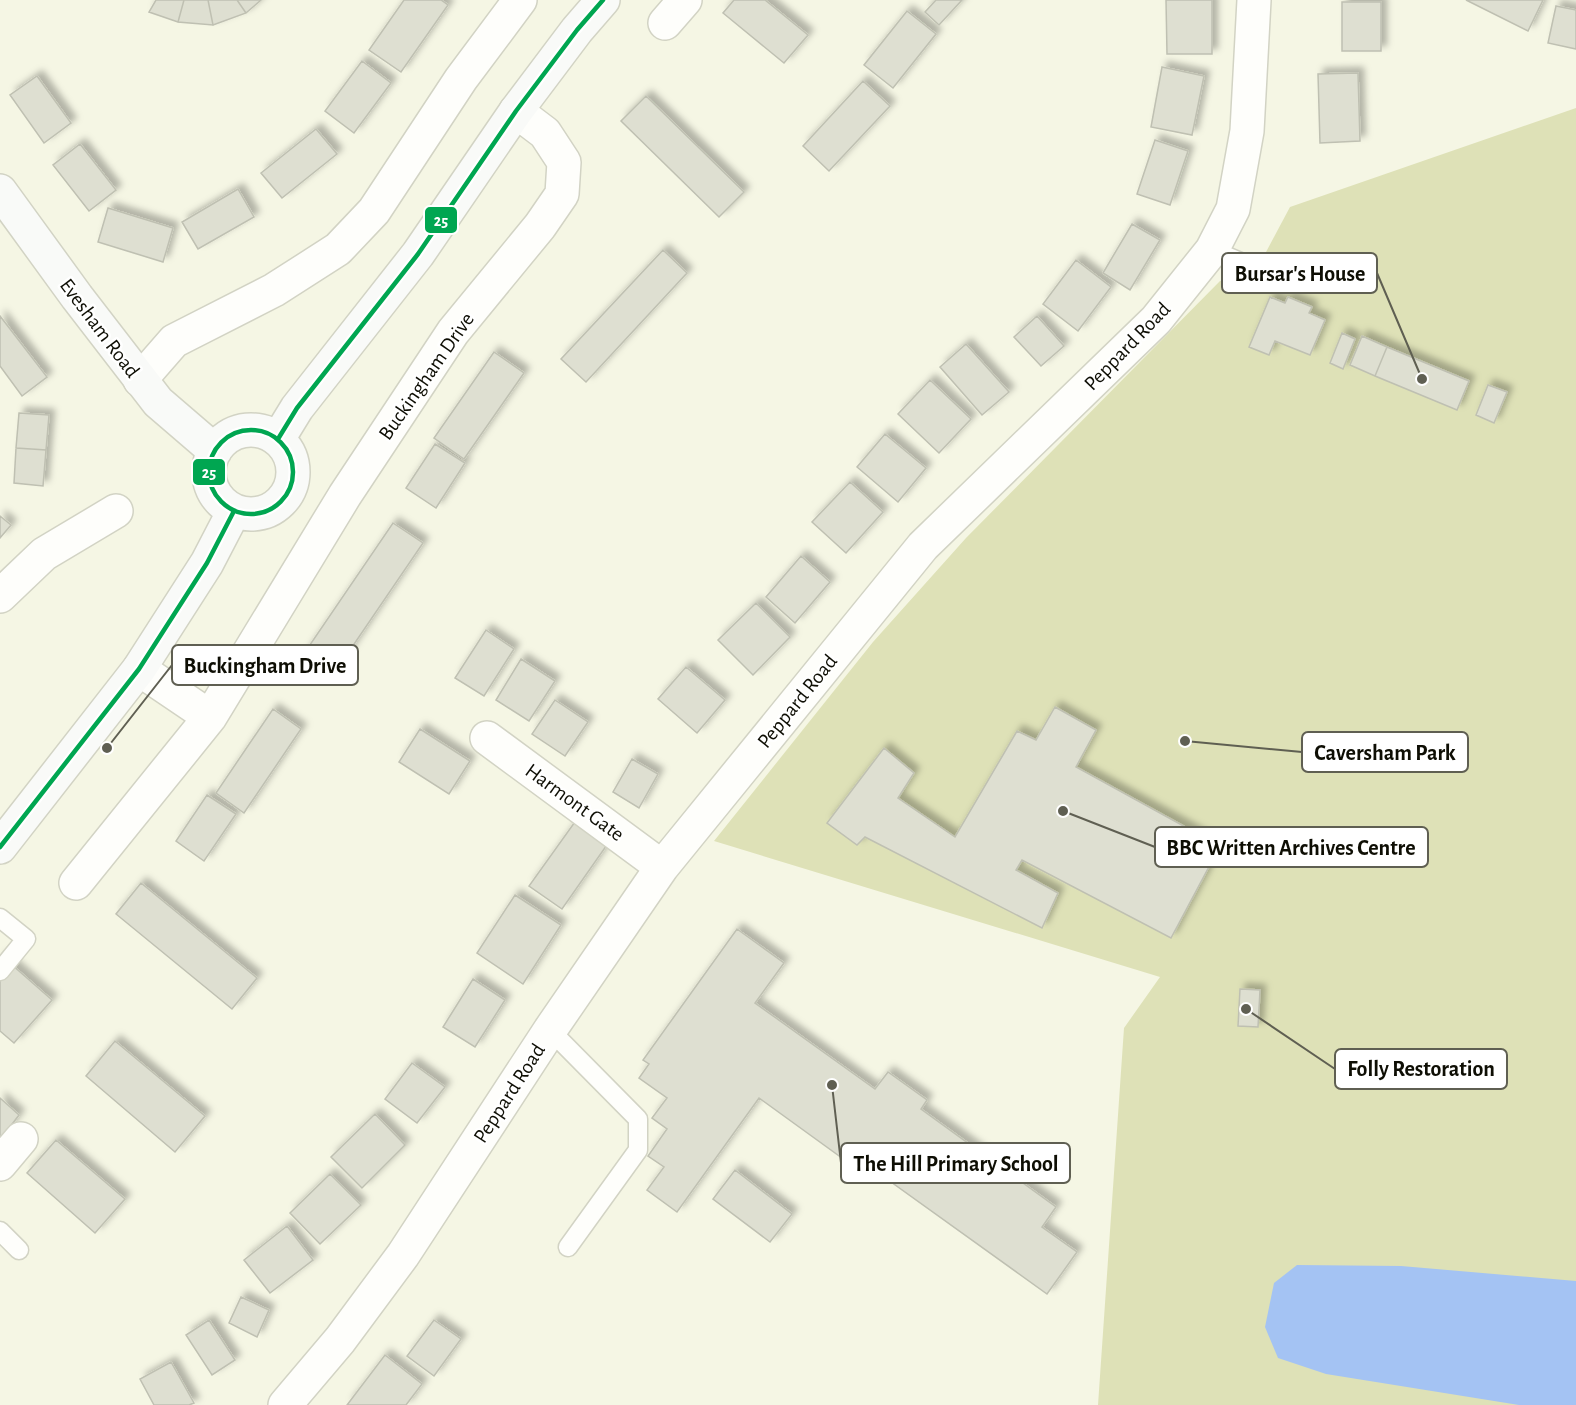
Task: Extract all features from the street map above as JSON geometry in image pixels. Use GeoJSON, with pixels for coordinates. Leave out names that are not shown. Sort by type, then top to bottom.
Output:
{"type":"FeatureCollection","features":[{"type":"Feature","properties":{"kind":"main road"},"geometry":{"type":"LineString","coordinates":[[278,440],[297,408],[418,254],[516,111],[577,30],[603,0]]}},
{"type":"Feature","properties":{"kind":"main road","name":"Evesham Road"},"geometry":{"type":"LineString","coordinates":[[0,191],[77,297],[158,402],[215,451]]}},
{"type":"Feature","properties":{"kind":"main road"},"geometry":{"type":"LineString","coordinates":[[251,430],[265,433],[278,440],[288,450],[292,464],[293,478],[289,492],[280,503],[268,511],[254,515],[234,511],[218,498],[212,488],[209,476],[210,463],[215,451],[224,440],[236,433],[251,430]]}},
{"type":"Feature","properties":{"kind":"main road"},"geometry":{"type":"LineString","coordinates":[[0,847],[139,669],[207,563],[234,511]]}},
{"type":"Feature","properties":{"kind":"street"},"geometry":{"type":"LineString","coordinates":[[140,380],[174,341],[274,290],[338,249],[374,211],[461,79],[520,0]]}},
{"type":"Feature","properties":{"kind":"street","name":"Peppard Road"},"geometry":{"type":"LineString","coordinates":[[285,1405],[340,1340],[403,1255],[550,1030],[662,867],[923,546],[1155,320],[1212,250],[1233,209],[1247,131],[1254,0]]}},
{"type":"Feature","properties":{"kind":"street","name":"Buckingham Drive"},"geometry":{"type":"LineString","coordinates":[[76,883],[210,717],[345,495],[453,332],[540,226],[562,194],[564,162],[545,133],[516,111]]}},
{"type":"Feature","properties":{"kind":"street"},"geometry":{"type":"LineString","coordinates":[[0,596],[45,554],[116,511]]}},
{"type":"Feature","properties":{"kind":"street"},"geometry":{"type":"LineString","coordinates":[[139,669],[210,717]]}},
{"type":"Feature","properties":{"kind":"street","name":"Harmont Gate"},"geometry":{"type":"LineString","coordinates":[[487,738],[662,867]]}},
{"type":"Feature","properties":{"kind":"street"},"geometry":{"type":"LineString","coordinates":[[0,1164],[21,1138]]}},
{"type":"Feature","properties":{"kind":"lane"},"geometry":{"type":"LineString","coordinates":[[1212,250],[1257,269]]}},
{"type":"Feature","properties":{"kind":"lane"},"geometry":{"type":"LineString","coordinates":[[0,918],[26,939],[0,971]]}},
{"type":"Feature","properties":{"kind":"lane"},"geometry":{"type":"LineString","coordinates":[[550,1030],[638,1119],[638,1150],[568,1247]]}},
{"type":"Feature","properties":{"kind":"lane"},"geometry":{"type":"LineString","coordinates":[[0,1231],[19,1250]]}},
{"type":"Feature","properties":{"kind":"green space"},"geometry":{"type":"Polygon","coordinates":[[[1576,108],[1576,1405],[1098,1405],[1124,1028],[1160,977],[714,841],[873,642],[966,538],[1220,281],[1257,269],[1290,207],[1576,108]]]}},
{"type":"Feature","properties":{"kind":"water"},"geometry":{"type":"Polygon","coordinates":[[[1297,1265],[1401,1266],[1576,1281],[1576,1405],[1519,1405],[1326,1374],[1278,1358],[1265,1327],[1274,1283],[1297,1265]]]}},
{"type":"Feature","properties":{"kind":"building"},"geometry":{"type":"Polygon","coordinates":[[[156,0],[184,0],[178,22],[149,12],[156,0]]]}},
{"type":"Feature","properties":{"kind":"building"},"geometry":{"type":"Polygon","coordinates":[[[184,0],[208,0],[213,25],[178,22],[184,0]]]}},
{"type":"Feature","properties":{"kind":"building"},"geometry":{"type":"Polygon","coordinates":[[[208,0],[237,0],[246,13],[213,25],[208,0]]]}},
{"type":"Feature","properties":{"kind":"building"},"geometry":{"type":"Polygon","coordinates":[[[237,0],[261,0],[246,13],[237,0]]]}},
{"type":"Feature","properties":{"kind":"building"},"geometry":{"type":"Polygon","coordinates":[[[404,0],[441,0],[448,5],[401,72],[369,50],[404,0]]]}},
{"type":"Feature","properties":{"kind":"building"},"geometry":{"type":"Polygon","coordinates":[[[734,0],[765,0],[808,35],[784,63],[723,13],[734,0]]]}},
{"type":"Feature","properties":{"kind":"building"},"geometry":{"type":"Polygon","coordinates":[[[936,0],[962,0],[939,25],[925,12],[936,0]]]}},
{"type":"Feature","properties":{"kind":"building"},"geometry":{"type":"Polygon","coordinates":[[[1166,0],[1212,0],[1212,54],[1167,54],[1166,0]]]}},
{"type":"Feature","properties":{"kind":"building"},"geometry":{"type":"Polygon","coordinates":[[[1466,0],[1543,0],[1528,31],[1466,0]]]}},
{"type":"Feature","properties":{"kind":"building"},"geometry":{"type":"Polygon","coordinates":[[[1342,2],[1381,2],[1381,51],[1342,51],[1342,2]]]}},
{"type":"Feature","properties":{"kind":"building"},"geometry":{"type":"Polygon","coordinates":[[[1556,6],[1576,10],[1576,49],[1548,43],[1556,6]]]}},
{"type":"Feature","properties":{"kind":"building"},"geometry":{"type":"Polygon","coordinates":[[[907,11],[936,34],[893,88],[864,65],[907,11]]]}},
{"type":"Feature","properties":{"kind":"building"},"geometry":{"type":"Polygon","coordinates":[[[362,61],[391,83],[354,133],[325,111],[362,61]]]}},
{"type":"Feature","properties":{"kind":"building"},"geometry":{"type":"Polygon","coordinates":[[[1162,67],[1204,76],[1192,135],[1151,127],[1162,67]]]}},
{"type":"Feature","properties":{"kind":"building"},"geometry":{"type":"Polygon","coordinates":[[[1358,73],[1360,141],[1320,143],[1318,74],[1358,73]]]}},
{"type":"Feature","properties":{"kind":"building"},"geometry":{"type":"Polygon","coordinates":[[[37,76],[71,123],[44,143],[10,95],[37,76]]]}},
{"type":"Feature","properties":{"kind":"building"},"geometry":{"type":"Polygon","coordinates":[[[863,81],[890,106],[829,171],[803,146],[863,81]]]}},
{"type":"Feature","properties":{"kind":"building"},"geometry":{"type":"Polygon","coordinates":[[[646,96],[744,192],[719,217],[621,121],[646,96]]]}},
{"type":"Feature","properties":{"kind":"building"},"geometry":{"type":"Polygon","coordinates":[[[316,129],[337,154],[282,198],[261,173],[316,129]]]}},
{"type":"Feature","properties":{"kind":"building"},"geometry":{"type":"Polygon","coordinates":[[[1155,140],[1188,151],[1170,205],[1137,194],[1155,140]]]}},
{"type":"Feature","properties":{"kind":"building"},"geometry":{"type":"Polygon","coordinates":[[[80,144],[116,190],[89,211],[53,165],[80,144]]]}},
{"type":"Feature","properties":{"kind":"building"},"geometry":{"type":"Polygon","coordinates":[[[238,189],[254,217],[198,249],[182,222],[238,189]]]}},
{"type":"Feature","properties":{"kind":"building"},"geometry":{"type":"Polygon","coordinates":[[[108,208],[173,228],[163,262],[98,242],[108,208]]]}},
{"type":"Feature","properties":{"kind":"building"},"geometry":{"type":"Polygon","coordinates":[[[1132,224],[1160,240],[1130,290],[1103,273],[1132,224]]]}},
{"type":"Feature","properties":{"kind":"building"},"geometry":{"type":"Polygon","coordinates":[[[663,250],[687,273],[586,382],[561,359],[663,250]]]}},
{"type":"Feature","properties":{"kind":"building"},"geometry":{"type":"Polygon","coordinates":[[[1076,260],[1111,287],[1078,331],[1043,304],[1076,260]]]}},
{"type":"Feature","properties":{"kind":"building"},"geometry":{"type":"Polygon","coordinates":[[[1270,297],[1285,303],[1288,297],[1312,307],[1309,313],[1325,320],[1310,355],[1275,341],[1269,355],[1249,347],[1270,297]]]}},
{"type":"Feature","properties":{"kind":"building"},"geometry":{"type":"Polygon","coordinates":[[[0,316],[47,377],[22,396],[0,366],[0,316]]]}},
{"type":"Feature","properties":{"kind":"building"},"geometry":{"type":"Polygon","coordinates":[[[1037,316],[1064,346],[1041,366],[1014,337],[1037,316]]]}},
{"type":"Feature","properties":{"kind":"building"},"geometry":{"type":"Polygon","coordinates":[[[1342,333],[1355,339],[1343,369],[1330,363],[1342,333]]]}},
{"type":"Feature","properties":{"kind":"building"},"geometry":{"type":"Polygon","coordinates":[[[1362,336],[1387,347],[1375,376],[1350,365],[1362,336]]]}},
{"type":"Feature","properties":{"kind":"building"},"geometry":{"type":"Polygon","coordinates":[[[966,344],[1009,392],[982,415],[940,367],[966,344]]]}},
{"type":"Feature","properties":{"kind":"building"},"geometry":{"type":"Polygon","coordinates":[[[1387,347],[1469,381],[1457,410],[1375,376],[1387,347]]]}},
{"type":"Feature","properties":{"kind":"building"},"geometry":{"type":"Polygon","coordinates":[[[494,352],[524,373],[464,459],[434,438],[494,352]]]}},
{"type":"Feature","properties":{"kind":"building"},"geometry":{"type":"Polygon","coordinates":[[[930,380],[971,419],[939,453],[898,414],[930,380]]]}},
{"type":"Feature","properties":{"kind":"building"},"geometry":{"type":"Polygon","coordinates":[[[1488,385],[1507,392],[1494,423],[1476,415],[1488,385]]]}},
{"type":"Feature","properties":{"kind":"building"},"geometry":{"type":"Polygon","coordinates":[[[19,413],[49,415],[46,450],[16,448],[19,413]]]}},
{"type":"Feature","properties":{"kind":"building"},"geometry":{"type":"Polygon","coordinates":[[[885,434],[926,468],[898,502],[857,467],[885,434]]]}},
{"type":"Feature","properties":{"kind":"building"},"geometry":{"type":"Polygon","coordinates":[[[435,444],[465,463],[436,508],[406,488],[435,444]]]}},
{"type":"Feature","properties":{"kind":"building"},"geometry":{"type":"Polygon","coordinates":[[[16,448],[46,450],[43,486],[14,483],[16,448]]]}},
{"type":"Feature","properties":{"kind":"building"},"geometry":{"type":"Polygon","coordinates":[[[850,482],[883,512],[846,553],[812,522],[850,482]]]}},
{"type":"Feature","properties":{"kind":"building"},"geometry":{"type":"Polygon","coordinates":[[[0,516],[11,525],[0,538],[0,516]]]}},
{"type":"Feature","properties":{"kind":"building"},"geometry":{"type":"Polygon","coordinates":[[[393,523],[423,543],[333,675],[303,655],[393,523]]]}},
{"type":"Feature","properties":{"kind":"building"},"geometry":{"type":"Polygon","coordinates":[[[801,556],[830,582],[795,623],[766,597],[801,556]]]}},
{"type":"Feature","properties":{"kind":"building"},"geometry":{"type":"Polygon","coordinates":[[[756,603],[790,637],[753,675],[718,640],[756,603]]]}},
{"type":"Feature","properties":{"kind":"building"},"geometry":{"type":"Polygon","coordinates":[[[486,630],[514,649],[484,696],[455,678],[486,630]]]}},
{"type":"Feature","properties":{"kind":"building"},"geometry":{"type":"Polygon","coordinates":[[[521,659],[555,681],[529,721],[496,700],[521,659]]]}},
{"type":"Feature","properties":{"kind":"building"},"geometry":{"type":"Polygon","coordinates":[[[686,667],[725,700],[697,733],[658,699],[686,667]]]}},
{"type":"Feature","properties":{"kind":"building"},"geometry":{"type":"Polygon","coordinates":[[[555,700],[588,722],[565,756],[532,734],[555,700]]]}},
{"type":"Feature","properties":{"kind":"building"},"geometry":{"type":"Polygon","coordinates":[[[1055,707],[1096,730],[1076,767],[1220,846],[1171,938],[1022,860],[1016,870],[1058,893],[1042,928],[865,837],[857,845],[827,823],[884,748],[914,773],[898,798],[955,837],[1017,731],[1036,740],[1055,707]]]}},
{"type":"Feature","properties":{"kind":"building"},"geometry":{"type":"Polygon","coordinates":[[[273,709],[301,729],[244,813],[216,793],[273,709]]]}},
{"type":"Feature","properties":{"kind":"building"},"geometry":{"type":"Polygon","coordinates":[[[420,729],[470,761],[449,794],[399,762],[420,729]]]}},
{"type":"Feature","properties":{"kind":"building"},"geometry":{"type":"Polygon","coordinates":[[[632,759],[658,774],[639,808],[613,792],[632,759]]]}},
{"type":"Feature","properties":{"kind":"building"},"geometry":{"type":"Polygon","coordinates":[[[207,795],[236,814],[204,861],[176,841],[207,795]]]}},
{"type":"Feature","properties":{"kind":"building"},"geometry":{"type":"Polygon","coordinates":[[[577,819],[609,842],[562,909],[529,886],[577,819]]]}},
{"type":"Feature","properties":{"kind":"building"},"geometry":{"type":"Polygon","coordinates":[[[141,883],[257,978],[232,1009],[116,914],[141,883]]]}},
{"type":"Feature","properties":{"kind":"building"},"geometry":{"type":"Polygon","coordinates":[[[515,895],[561,925],[523,984],[477,953],[515,895]]]}},
{"type":"Feature","properties":{"kind":"building"},"geometry":{"type":"Polygon","coordinates":[[[737,929],[784,963],[755,1003],[875,1089],[888,1072],[927,1100],[921,1109],[1056,1207],[1042,1227],[1077,1252],[1047,1294],[877,1172],[871,1179],[759,1098],[677,1212],[647,1190],[664,1167],[648,1156],[667,1129],[652,1118],[667,1098],[639,1078],[649,1064],[643,1060],[737,929]]]}},
{"type":"Feature","properties":{"kind":"building"},"geometry":{"type":"Polygon","coordinates":[[[3,957],[52,1000],[14,1043],[0,1031],[0,961],[3,957]]]}},
{"type":"Feature","properties":{"kind":"building"},"geometry":{"type":"Polygon","coordinates":[[[473,979],[505,1000],[475,1047],[443,1027],[473,979]]]}},
{"type":"Feature","properties":{"kind":"building"},"geometry":{"type":"Polygon","coordinates":[[[1240,989],[1260,990],[1258,1027],[1238,1026],[1240,989]]]}},
{"type":"Feature","properties":{"kind":"building"},"geometry":{"type":"Polygon","coordinates":[[[115,1041],[205,1116],[175,1152],[86,1076],[115,1041]]]}},
{"type":"Feature","properties":{"kind":"building"},"geometry":{"type":"Polygon","coordinates":[[[412,1063],[445,1087],[417,1123],[385,1099],[412,1063]]]}},
{"type":"Feature","properties":{"kind":"building"},"geometry":{"type":"Polygon","coordinates":[[[0,1098],[19,1115],[0,1140],[0,1098]]]}},
{"type":"Feature","properties":{"kind":"building"},"geometry":{"type":"Polygon","coordinates":[[[375,1114],[405,1145],[362,1188],[331,1157],[375,1114]]]}},
{"type":"Feature","properties":{"kind":"building"},"geometry":{"type":"Polygon","coordinates":[[[56,1140],[125,1199],[95,1233],[27,1173],[56,1140]]]}},
{"type":"Feature","properties":{"kind":"building"},"geometry":{"type":"Polygon","coordinates":[[[735,1170],[792,1214],[770,1242],[713,1199],[735,1170]]]}},
{"type":"Feature","properties":{"kind":"building"},"geometry":{"type":"Polygon","coordinates":[[[330,1174],[361,1205],[320,1244],[290,1213],[330,1174]]]}},
{"type":"Feature","properties":{"kind":"building"},"geometry":{"type":"Polygon","coordinates":[[[287,1226],[313,1260],[270,1293],[244,1260],[287,1226]]]}},
{"type":"Feature","properties":{"kind":"building"},"geometry":{"type":"Polygon","coordinates":[[[241,1297],[269,1310],[257,1337],[229,1323],[241,1297]]]}},
{"type":"Feature","properties":{"kind":"building"},"geometry":{"type":"Polygon","coordinates":[[[209,1320],[235,1360],[212,1375],[186,1335],[209,1320]]]}},
{"type":"Feature","properties":{"kind":"building"},"geometry":{"type":"Polygon","coordinates":[[[434,1320],[461,1339],[434,1376],[407,1356],[434,1320]]]}},
{"type":"Feature","properties":{"kind":"building"},"geometry":{"type":"Polygon","coordinates":[[[385,1355],[422,1384],[406,1405],[347,1405],[385,1355]]]}},
{"type":"Feature","properties":{"kind":"building"},"geometry":{"type":"Polygon","coordinates":[[[171,1362],[194,1403],[154,1405],[140,1379],[171,1362]]]}},
{"type":"Feature","properties":{"kind":"transit line","name":"25"},"geometry":{"type":"LineString","coordinates":[[278,439],[297,408],[418,254],[516,111],[577,30],[603,0]]}},
{"type":"Feature","properties":{"kind":"transit line","name":"25"},"geometry":{"type":"LineString","coordinates":[[251,430],[267,433],[281,442],[290,456],[293,472],[290,488],[281,502],[267,511],[251,514],[235,511],[221,502],[212,488],[209,472],[212,456],[221,442],[235,433],[251,430]]}},
{"type":"Feature","properties":{"kind":"transit line","name":"25"},"geometry":{"type":"LineString","coordinates":[[0,847],[139,669],[207,563],[234,511]]}},
{"type":"Feature","properties":{"kind":"place","name":"Bursar's House"},"geometry":{"type":"Point","coordinates":[1422,379]}},
{"type":"Feature","properties":{"kind":"place","name":"Caversham Park"},"geometry":{"type":"Point","coordinates":[1185,741]}},
{"type":"Feature","properties":{"kind":"place","name":"Buckingham Drive"},"geometry":{"type":"Point","coordinates":[107,748]}},
{"type":"Feature","properties":{"kind":"place","name":"BBC Written Archives Centre"},"geometry":{"type":"Point","coordinates":[1063,811]}},
{"type":"Feature","properties":{"kind":"place","name":"Folly Restoration"},"geometry":{"type":"Point","coordinates":[1246,1009]}},
{"type":"Feature","properties":{"kind":"place","name":"The Hill Primary School"},"geometry":{"type":"Point","coordinates":[832,1085]}}]}
